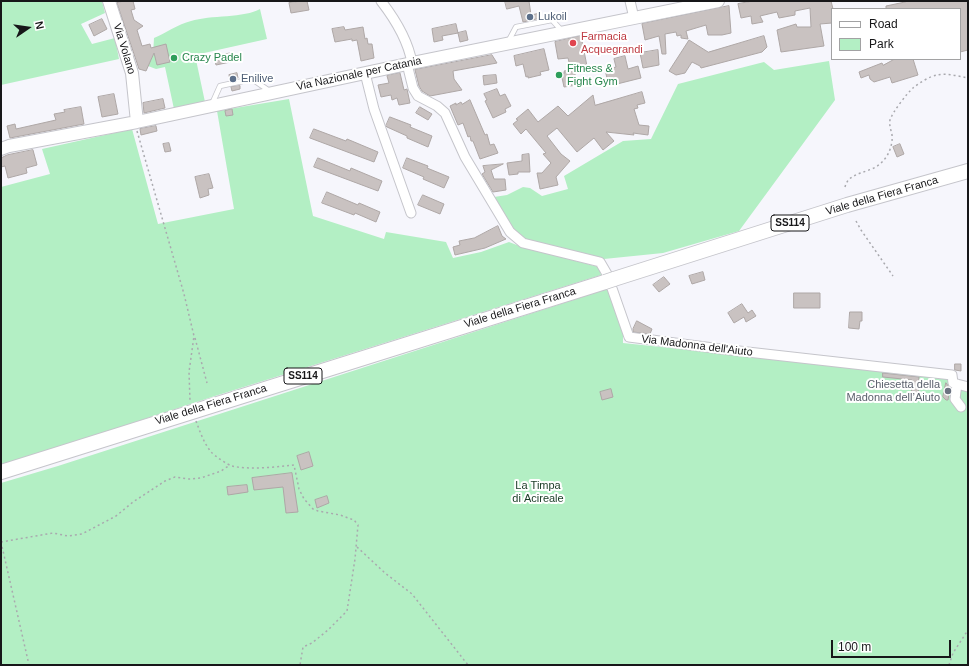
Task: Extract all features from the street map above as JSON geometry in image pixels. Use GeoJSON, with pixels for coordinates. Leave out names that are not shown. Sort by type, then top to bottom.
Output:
{"type":"FeatureCollection","features":[{"type":"Feature","properties":{"kind":"main road","name":"Via Volano"},"geometry":{"type":"LineString","coordinates":[[109,1],[132,73],[136,122]]}},
{"type":"Feature","properties":{"kind":"main road","name":"Via Nazionale per Catania"},"geometry":{"type":"LineString","coordinates":[[1,149],[8,146],[136,122],[409,63],[718,1]]}},
{"type":"Feature","properties":{"kind":"main road","name":"Viale della Fiera Franca"},"geometry":{"type":"LineString","coordinates":[[1,472],[847,205],[968,171]]}},
{"type":"Feature","properties":{"kind":"street"},"geometry":{"type":"LineString","coordinates":[[381,1],[393,17],[404,38],[411,56],[409,63]]}},
{"type":"Feature","properties":{"kind":"street"},"geometry":{"type":"LineString","coordinates":[[630,1],[634,18]]}},
{"type":"Feature","properties":{"kind":"street","name":"Via Madonna dell'Aiuto"},"geometry":{"type":"LineString","coordinates":[[409,63],[413,88],[418,96],[437,106],[445,113],[465,157],[510,232],[523,243],[600,262],[607,274],[629,337],[952,376],[953,383],[968,386]]}},
{"type":"Feature","properties":{"kind":"street"},"geometry":{"type":"LineString","coordinates":[[366,73],[374,108],[411,213]]}},
{"type":"Feature","properties":{"kind":"street"},"geometry":{"type":"LineString","coordinates":[[957,384],[955,398],[961,407]]}},
{"type":"Feature","properties":{"kind":"lane"},"geometry":{"type":"LineString","coordinates":[[212,106],[220,86],[252,79],[272,93]]}},
{"type":"Feature","properties":{"kind":"path"},"geometry":{"type":"LineString","coordinates":[[845,187],[846,181],[850,178],[873,170],[884,161],[891,146],[892,137],[889,124],[892,115],[913,88],[936,75],[945,74],[968,78]]}},
{"type":"Feature","properties":{"kind":"path"},"geometry":{"type":"LineString","coordinates":[[136,122],[207,383]]}},
{"type":"Feature","properties":{"kind":"path"},"geometry":{"type":"LineString","coordinates":[[856,221],[893,276]]}},
{"type":"Feature","properties":{"kind":"path"},"geometry":{"type":"LineString","coordinates":[[190,403],[189,372],[194,336]]}},
{"type":"Feature","properties":{"kind":"path"},"geometry":{"type":"LineString","coordinates":[[195,418],[204,440],[212,452],[230,465],[255,467],[294,465],[299,489],[304,499],[313,509],[318,512],[340,515],[354,520],[358,525],[357,547],[347,611],[328,630],[312,643],[303,647],[300,665]]}},
{"type":"Feature","properties":{"kind":"path"},"geometry":{"type":"LineString","coordinates":[[30,665],[1,542],[53,533],[68,536],[82,534],[116,516],[133,502],[165,481],[175,477],[189,479],[201,478],[221,471],[230,465]]}},
{"type":"Feature","properties":{"kind":"path"},"geometry":{"type":"LineString","coordinates":[[357,547],[385,573],[412,594],[468,665]]}},
{"type":"Feature","properties":{"kind":"path"},"geometry":{"type":"LineString","coordinates":[[949,665],[953,652],[968,630]]}},
{"type":"Feature","properties":{"kind":"green space"},"geometry":{"type":"Polygon","coordinates":[[[1,1],[102,1],[105,13],[81,24],[92,44],[115,38],[119,59],[1,85],[1,1]]]}},
{"type":"Feature","properties":{"kind":"green space","name":"Crazy Padel"},"geometry":{"type":"Polygon","coordinates":[[[260,9],[267,39],[195,55],[205,102],[174,109],[165,67],[156,69],[148,66],[153,55],[154,38],[181,24],[191,21],[246,14],[260,9]]]}},
{"type":"Feature","properties":{"kind":"green space"},"geometry":{"type":"Polygon","coordinates":[[[829,61],[835,100],[739,231],[663,253],[604,259],[525,241],[513,230],[494,197],[507,195],[523,187],[530,188],[542,196],[568,189],[564,176],[623,141],[651,139],[678,84],[764,62],[774,70],[829,61]]]}},
{"type":"Feature","properties":{"kind":"green space"},"geometry":{"type":"Polygon","coordinates":[[[289,99],[313,216],[384,239],[386,232],[446,242],[453,258],[481,252],[509,242],[522,247],[599,267],[601,275],[215,396],[1,466],[1,187],[50,174],[42,149],[132,129],[158,224],[234,209],[217,111],[289,99]]]}},
{"type":"Feature","properties":{"kind":"green space","name":"La Timpa di Acireale"},"geometry":{"type":"Polygon","coordinates":[[[607,289],[623,332],[623,343],[919,374],[950,379],[968,389],[968,665],[1,665],[1,483],[607,289]]]}},
{"type":"Feature","properties":{"kind":"building"},"geometry":{"type":"Polygon","coordinates":[[[133,1],[135,9],[131,10],[134,20],[143,26],[137,30],[142,46],[150,44],[151,48],[166,44],[170,62],[157,65],[154,53],[146,71],[139,69],[117,3],[133,1]]]}},
{"type":"Feature","properties":{"kind":"building"},"geometry":{"type":"Polygon","coordinates":[[[307,1],[309,10],[291,13],[289,3],[307,1]]]}},
{"type":"Feature","properties":{"kind":"building"},"geometry":{"type":"Polygon","coordinates":[[[505,1],[529,1],[531,15],[540,13],[541,18],[523,22],[519,6],[507,9],[505,1]]]}},
{"type":"Feature","properties":{"kind":"building"},"geometry":{"type":"Polygon","coordinates":[[[753,1],[831,1],[833,8],[831,8],[831,23],[820,24],[824,46],[781,52],[777,30],[796,24],[797,27],[811,27],[810,8],[795,11],[795,15],[779,18],[777,12],[760,16],[763,22],[752,24],[751,16],[741,18],[738,4],[753,1]]]}},
{"type":"Feature","properties":{"kind":"building"},"geometry":{"type":"Polygon","coordinates":[[[904,1],[968,1],[968,50],[961,52],[961,8],[886,8],[886,6],[905,2],[904,1]]]}},
{"type":"Feature","properties":{"kind":"building"},"geometry":{"type":"Polygon","coordinates":[[[729,6],[731,33],[722,35],[708,35],[706,25],[686,31],[688,39],[681,38],[681,35],[677,36],[676,32],[665,34],[666,54],[662,54],[659,36],[645,40],[642,24],[729,6]]]}},
{"type":"Feature","properties":{"kind":"building"},"geometry":{"type":"Polygon","coordinates":[[[102,19],[107,29],[94,36],[89,25],[102,19]]]}},
{"type":"Feature","properties":{"kind":"building"},"geometry":{"type":"Polygon","coordinates":[[[456,24],[458,33],[442,36],[443,40],[434,42],[432,29],[456,24]]]}},
{"type":"Feature","properties":{"kind":"building"},"geometry":{"type":"Polygon","coordinates":[[[344,27],[345,30],[363,27],[365,39],[367,38],[368,44],[372,44],[374,58],[361,61],[357,40],[352,41],[352,39],[335,42],[332,29],[344,27]]]}},
{"type":"Feature","properties":{"kind":"building"},"geometry":{"type":"Polygon","coordinates":[[[466,31],[468,40],[460,42],[458,33],[466,31]]]}},
{"type":"Feature","properties":{"kind":"building"},"geometry":{"type":"Polygon","coordinates":[[[581,36],[587,66],[574,69],[577,85],[564,87],[561,73],[571,70],[568,58],[558,59],[555,42],[581,36]]]}},
{"type":"Feature","properties":{"kind":"building"},"geometry":{"type":"Polygon","coordinates":[[[764,36],[767,47],[762,52],[701,68],[692,62],[685,73],[676,75],[669,71],[689,40],[708,52],[764,36]]]}},
{"type":"Feature","properties":{"kind":"building"},"geometry":{"type":"Polygon","coordinates":[[[544,49],[549,70],[540,72],[541,75],[528,78],[528,76],[526,77],[523,64],[516,66],[514,56],[544,49]]]}},
{"type":"Feature","properties":{"kind":"building"},"geometry":{"type":"Polygon","coordinates":[[[658,50],[659,65],[643,68],[640,53],[658,50]]]}},
{"type":"Feature","properties":{"kind":"building"},"geometry":{"type":"Polygon","coordinates":[[[233,53],[235,61],[216,65],[214,56],[233,53]]]}},
{"type":"Feature","properties":{"kind":"building"},"geometry":{"type":"Polygon","coordinates":[[[492,55],[497,63],[453,71],[454,79],[462,90],[430,96],[422,91],[419,86],[415,70],[492,55]]]}},
{"type":"Feature","properties":{"kind":"building"},"geometry":{"type":"Polygon","coordinates":[[[625,56],[628,69],[638,66],[641,78],[609,86],[605,70],[616,67],[614,59],[625,56]]]}},
{"type":"Feature","properties":{"kind":"building"},"geometry":{"type":"Polygon","coordinates":[[[893,60],[913,60],[918,75],[892,83],[890,77],[874,82],[870,79],[869,75],[861,78],[859,72],[882,63],[883,65],[893,60]]]}},
{"type":"Feature","properties":{"kind":"building"},"geometry":{"type":"Polygon","coordinates":[[[237,73],[238,78],[230,80],[229,75],[237,73]]]}},
{"type":"Feature","properties":{"kind":"building"},"geometry":{"type":"Polygon","coordinates":[[[400,73],[404,90],[407,89],[410,103],[399,105],[397,98],[392,100],[391,95],[381,97],[378,85],[389,83],[387,76],[400,73]]]}},
{"type":"Feature","properties":{"kind":"building"},"geometry":{"type":"Polygon","coordinates":[[[496,75],[497,83],[484,85],[483,76],[496,75]]]}},
{"type":"Feature","properties":{"kind":"building"},"geometry":{"type":"Polygon","coordinates":[[[240,86],[240,89],[232,91],[231,87],[240,86]]]}},
{"type":"Feature","properties":{"kind":"building"},"geometry":{"type":"Polygon","coordinates":[[[497,89],[500,96],[505,94],[511,106],[505,109],[506,112],[493,118],[485,101],[487,100],[484,94],[497,89]]]}},
{"type":"Feature","properties":{"kind":"building"},"geometry":{"type":"Polygon","coordinates":[[[642,92],[645,103],[637,105],[638,108],[634,109],[639,125],[649,126],[648,135],[606,132],[614,141],[603,150],[594,138],[577,152],[557,128],[547,136],[561,154],[570,161],[556,177],[558,185],[540,189],[537,173],[542,173],[551,163],[543,154],[546,153],[526,129],[521,134],[513,124],[518,120],[516,119],[528,109],[538,122],[558,106],[568,116],[593,95],[595,105],[642,92]]]}},
{"type":"Feature","properties":{"kind":"building"},"geometry":{"type":"Polygon","coordinates":[[[114,94],[118,114],[102,117],[98,97],[114,94]]]}},
{"type":"Feature","properties":{"kind":"building"},"geometry":{"type":"Polygon","coordinates":[[[163,99],[165,108],[144,113],[143,103],[163,99]]]}},
{"type":"Feature","properties":{"kind":"building"},"geometry":{"type":"Polygon","coordinates":[[[470,100],[485,135],[487,134],[490,145],[494,144],[498,153],[480,159],[473,141],[471,141],[470,136],[468,137],[463,123],[458,125],[450,106],[461,102],[462,104],[470,100]]]}},
{"type":"Feature","properties":{"kind":"building"},"geometry":{"type":"Polygon","coordinates":[[[81,107],[84,124],[10,138],[7,126],[15,124],[16,129],[56,120],[54,114],[65,112],[64,110],[81,107]]]}},
{"type":"Feature","properties":{"kind":"building"},"geometry":{"type":"Polygon","coordinates":[[[420,107],[432,114],[428,120],[416,113],[420,107]]]}},
{"type":"Feature","properties":{"kind":"building"},"geometry":{"type":"Polygon","coordinates":[[[232,109],[233,115],[226,116],[225,111],[232,109]]]}},
{"type":"Feature","properties":{"kind":"building"},"geometry":{"type":"Polygon","coordinates":[[[390,117],[411,125],[410,127],[432,136],[428,147],[387,127],[386,126],[390,117]]]}},
{"type":"Feature","properties":{"kind":"building"},"geometry":{"type":"Polygon","coordinates":[[[156,126],[157,131],[141,135],[140,129],[156,126]]]}},
{"type":"Feature","properties":{"kind":"building"},"geometry":{"type":"Polygon","coordinates":[[[314,129],[346,141],[347,139],[378,152],[374,162],[310,138],[314,129]]]}},
{"type":"Feature","properties":{"kind":"building"},"geometry":{"type":"Polygon","coordinates":[[[169,143],[171,151],[165,152],[163,144],[169,143]]]}},
{"type":"Feature","properties":{"kind":"building"},"geometry":{"type":"Polygon","coordinates":[[[900,144],[904,154],[897,157],[893,147],[900,144]]]}},
{"type":"Feature","properties":{"kind":"building"},"geometry":{"type":"Polygon","coordinates":[[[33,150],[37,165],[26,168],[27,173],[8,178],[5,166],[1,167],[1,158],[7,155],[33,150]]]}},
{"type":"Feature","properties":{"kind":"building"},"geometry":{"type":"Polygon","coordinates":[[[529,154],[530,172],[518,172],[518,174],[509,175],[507,163],[522,161],[522,155],[529,154]]]}},
{"type":"Feature","properties":{"kind":"building"},"geometry":{"type":"Polygon","coordinates":[[[318,158],[350,171],[351,168],[382,181],[378,191],[314,167],[318,158]]]}},
{"type":"Feature","properties":{"kind":"building"},"geometry":{"type":"Polygon","coordinates":[[[407,158],[428,166],[427,168],[449,177],[444,188],[403,168],[407,158]]]}},
{"type":"Feature","properties":{"kind":"building"},"geometry":{"type":"Polygon","coordinates":[[[503,164],[491,170],[494,179],[505,179],[506,190],[493,192],[482,174],[485,172],[483,166],[503,164]]]}},
{"type":"Feature","properties":{"kind":"building"},"geometry":{"type":"Polygon","coordinates":[[[209,174],[213,188],[208,189],[209,195],[200,198],[195,177],[209,174]]]}},
{"type":"Feature","properties":{"kind":"building"},"geometry":{"type":"Polygon","coordinates":[[[327,192],[358,205],[359,203],[380,212],[376,222],[355,213],[354,215],[322,203],[327,192]]]}},
{"type":"Feature","properties":{"kind":"building"},"geometry":{"type":"Polygon","coordinates":[[[423,195],[444,204],[440,214],[418,205],[423,195]]]}},
{"type":"Feature","properties":{"kind":"building"},"geometry":{"type":"Polygon","coordinates":[[[498,226],[502,236],[506,239],[485,248],[455,255],[453,247],[460,245],[459,241],[474,238],[498,226]]]}},
{"type":"Feature","properties":{"kind":"building"},"geometry":{"type":"Polygon","coordinates":[[[703,272],[705,280],[692,284],[689,276],[703,272]]]}},
{"type":"Feature","properties":{"kind":"building"},"geometry":{"type":"Polygon","coordinates":[[[664,277],[670,284],[659,292],[653,285],[664,277]]]}},
{"type":"Feature","properties":{"kind":"building"},"geometry":{"type":"Polygon","coordinates":[[[794,293],[820,293],[820,308],[794,308],[794,293]]]}},
{"type":"Feature","properties":{"kind":"building"},"geometry":{"type":"Polygon","coordinates":[[[742,304],[748,313],[752,310],[756,316],[746,322],[744,317],[734,323],[728,313],[742,304]]]}},
{"type":"Feature","properties":{"kind":"building"},"geometry":{"type":"Polygon","coordinates":[[[850,312],[862,312],[862,321],[860,321],[859,329],[849,328],[850,312]]]}},
{"type":"Feature","properties":{"kind":"building"},"geometry":{"type":"Polygon","coordinates":[[[637,321],[652,329],[650,334],[633,332],[637,321]]]}},
{"type":"Feature","properties":{"kind":"building"},"geometry":{"type":"Polygon","coordinates":[[[955,364],[961,364],[961,371],[955,370],[955,364]]]}},
{"type":"Feature","properties":{"kind":"building"},"geometry":{"type":"Polygon","coordinates":[[[883,373],[919,377],[918,398],[911,397],[912,380],[883,377],[883,373]]]}},
{"type":"Feature","properties":{"kind":"building","name":"Chiesetta della Madonna dell’Aiuto"},"geometry":{"type":"Polygon","coordinates":[[[946,383],[950,388],[948,400],[943,397],[946,383]]]}},
{"type":"Feature","properties":{"kind":"building"},"geometry":{"type":"Polygon","coordinates":[[[611,389],[613,397],[602,400],[600,392],[611,389]]]}},
{"type":"Feature","properties":{"kind":"building"},"geometry":{"type":"Polygon","coordinates":[[[309,452],[313,466],[301,470],[297,456],[309,452]]]}},
{"type":"Feature","properties":{"kind":"building"},"geometry":{"type":"Polygon","coordinates":[[[292,473],[298,512],[286,513],[283,487],[254,490],[252,478],[292,473]]]}},
{"type":"Feature","properties":{"kind":"building"},"geometry":{"type":"Polygon","coordinates":[[[247,485],[248,492],[228,495],[227,487],[247,485]]]}},
{"type":"Feature","properties":{"kind":"building"},"geometry":{"type":"Polygon","coordinates":[[[327,496],[329,503],[317,508],[315,500],[327,496]]]}},
{"type":"Feature","properties":{"kind":"place","name":"Lukoil"},"geometry":{"type":"Point","coordinates":[530,17]}},
{"type":"Feature","properties":{"kind":"place","name":"Farmacia Acquegrandi"},"geometry":{"type":"Point","coordinates":[573,43]}},
{"type":"Feature","properties":{"kind":"place","name":"Crazy Padel"},"geometry":{"type":"Point","coordinates":[174,58]}},
{"type":"Feature","properties":{"kind":"place","name":"Fitness & Fight Gym"},"geometry":{"type":"Point","coordinates":[559,75]}},
{"type":"Feature","properties":{"kind":"place","name":"Enilive"},"geometry":{"type":"Point","coordinates":[233,79]}},
{"type":"Feature","properties":{"kind":"place","name":"Chiesetta della Madonna dell’Aiuto"},"geometry":{"type":"Point","coordinates":[948,391]}}]}
